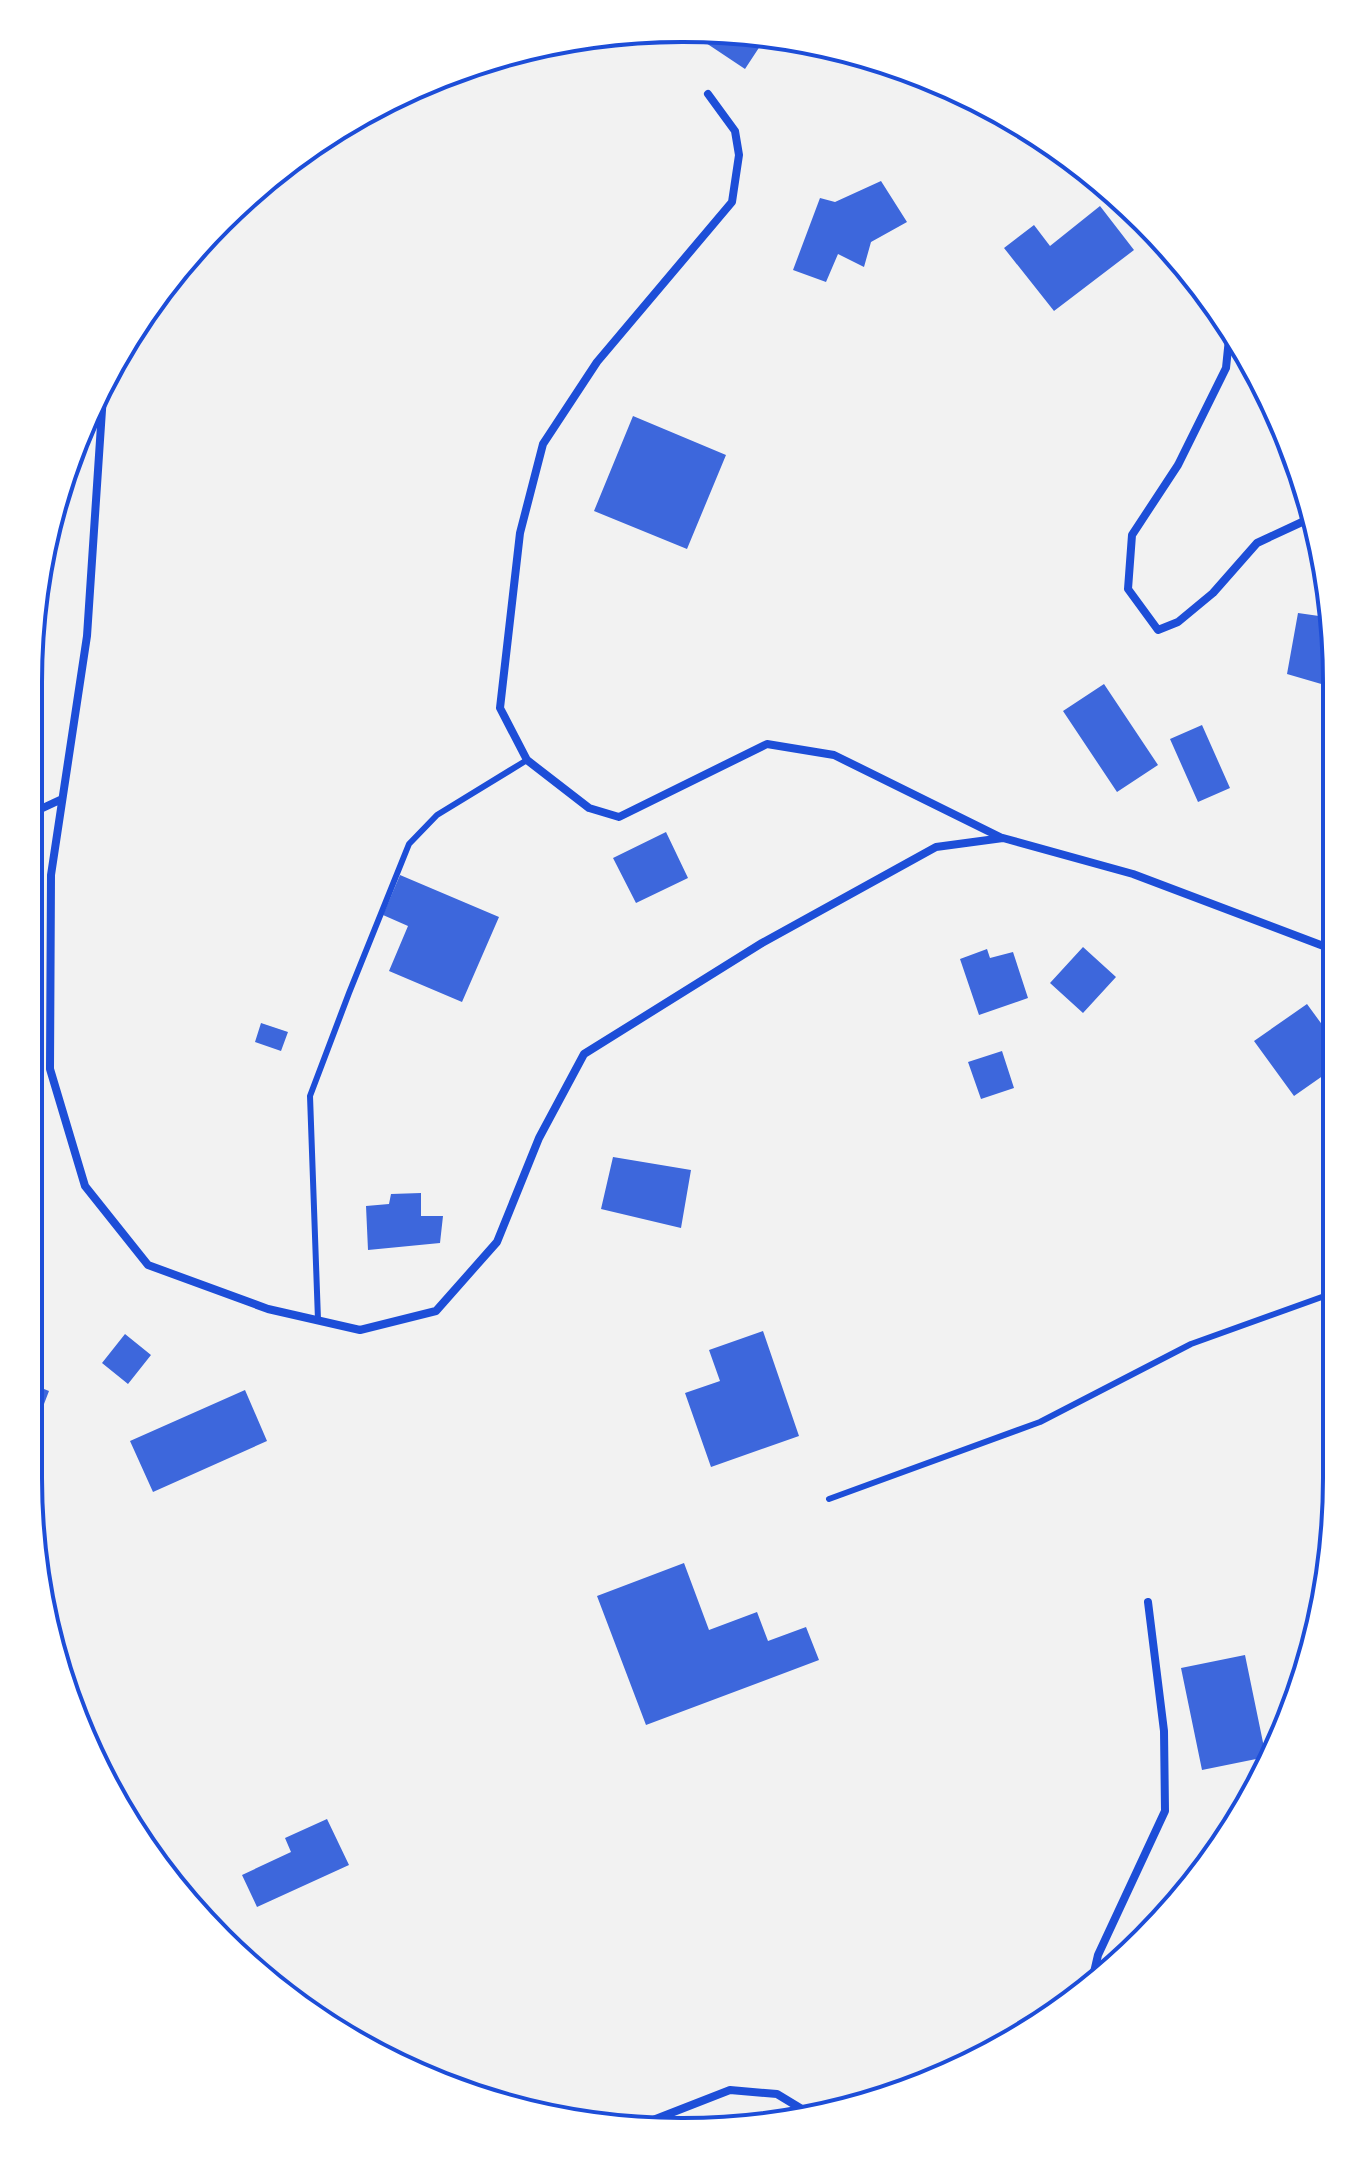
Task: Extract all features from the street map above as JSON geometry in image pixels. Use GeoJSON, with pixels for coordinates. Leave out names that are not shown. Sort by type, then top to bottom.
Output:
{"type":"FeatureCollection","features":[{"type":"Feature","properties":{"kind":"street"},"geometry":{"type":"LineString","coordinates":[[708,94],[735,131],[739,155],[732,202],[597,362],[543,444],[520,533],[500,708],[527,760],[589,808],[619,817],[767,744],[834,755],[1003,838],[1133,874],[1323,946]]}},
{"type":"Feature","properties":{"kind":"street"},"geometry":{"type":"LineString","coordinates":[[1228,348],[1226,368],[1178,465],[1132,535],[1128,589],[1158,630],[1178,622],[1213,593],[1257,543],[1302,522]]}},
{"type":"Feature","properties":{"kind":"street"},"geometry":{"type":"LineString","coordinates":[[102,413],[87,636],[51,875],[50,1069],[85,1186],[148,1265],[268,1309],[360,1330],[436,1311],[497,1242],[539,1138],[584,1054],[762,943],[936,847],[1003,838]]}},
{"type":"Feature","properties":{"kind":"street"},"geometry":{"type":"LineString","coordinates":[[42,808],[62,799]]}},
{"type":"Feature","properties":{"kind":"street"},"geometry":{"type":"LineString","coordinates":[[1095,1967],[1165,1811],[1164,1731],[1148,1602]]}},
{"type":"Feature","properties":{"kind":"street"},"geometry":{"type":"LineString","coordinates":[[660,2117],[730,2090],[777,2094],[799,2107]]}},
{"type":"Feature","properties":{"kind":"lane"},"geometry":{"type":"LineString","coordinates":[[318,1320],[310,1096],[409,844],[437,815],[527,760]]}},
{"type":"Feature","properties":{"kind":"lane"},"geometry":{"type":"LineString","coordinates":[[829,1499],[1040,1422],[1191,1344],[1323,1297]]}},
{"type":"Feature","properties":{"kind":"building"},"geometry":{"type":"Polygon","coordinates":[[[705,43],[760,46],[745,69],[705,43]]]}},
{"type":"Feature","properties":{"kind":"building"},"geometry":{"type":"Polygon","coordinates":[[[881,181],[907,222],[871,242],[864,267],[838,254],[826,282],[793,270],[820,198],[835,202],[881,181]]]}},
{"type":"Feature","properties":{"kind":"building"},"geometry":{"type":"Polygon","coordinates":[[[1100,206],[1134,250],[1054,311],[1004,248],[1034,225],[1050,246],[1100,206]]]}},
{"type":"Feature","properties":{"kind":"building"},"geometry":{"type":"Polygon","coordinates":[[[633,416],[726,455],[687,549],[594,511],[633,416]]]}},
{"type":"Feature","properties":{"kind":"building"},"geometry":{"type":"Polygon","coordinates":[[[1298,613],[1320,616],[1323,684],[1287,674],[1298,613]]]}},
{"type":"Feature","properties":{"kind":"building"},"geometry":{"type":"Polygon","coordinates":[[[1104,684],[1158,765],[1117,792],[1063,711],[1104,684]]]}},
{"type":"Feature","properties":{"kind":"building"},"geometry":{"type":"Polygon","coordinates":[[[1202,725],[1230,788],[1198,802],[1170,739],[1202,725]]]}},
{"type":"Feature","properties":{"kind":"building"},"geometry":{"type":"Polygon","coordinates":[[[666,832],[688,878],[636,903],[613,858],[666,832]]]}},
{"type":"Feature","properties":{"kind":"building"},"geometry":{"type":"Polygon","coordinates":[[[400,875],[499,917],[462,1002],[389,971],[408,926],[383,915],[400,875]]]}},
{"type":"Feature","properties":{"kind":"building"},"geometry":{"type":"Polygon","coordinates":[[[1083,947],[1116,977],[1083,1013],[1050,983],[1083,947]]]}},
{"type":"Feature","properties":{"kind":"building"},"geometry":{"type":"Polygon","coordinates":[[[987,949],[990,958],[1013,952],[1028,998],[979,1015],[960,959],[987,949]]]}},
{"type":"Feature","properties":{"kind":"building"},"geometry":{"type":"Polygon","coordinates":[[[1307,1004],[1323,1026],[1323,1076],[1294,1096],[1254,1041],[1307,1004]]]}},
{"type":"Feature","properties":{"kind":"building"},"geometry":{"type":"Polygon","coordinates":[[[261,1023],[288,1032],[281,1051],[255,1042],[261,1023]]]}},
{"type":"Feature","properties":{"kind":"building"},"geometry":{"type":"Polygon","coordinates":[[[1002,1051],[1014,1088],[981,1099],[968,1062],[1002,1051]]]}},
{"type":"Feature","properties":{"kind":"building"},"geometry":{"type":"Polygon","coordinates":[[[613,1157],[691,1170],[681,1228],[601,1209],[613,1157]]]}},
{"type":"Feature","properties":{"kind":"building"},"geometry":{"type":"Polygon","coordinates":[[[421,1193],[421,1216],[443,1216],[440,1243],[368,1250],[366,1206],[389,1204],[391,1194],[421,1193]]]}},
{"type":"Feature","properties":{"kind":"building"},"geometry":{"type":"Polygon","coordinates":[[[763,1331],[799,1436],[711,1467],[685,1393],[720,1381],[709,1350],[763,1331]]]}},
{"type":"Feature","properties":{"kind":"building"},"geometry":{"type":"Polygon","coordinates":[[[125,1334],[151,1355],[128,1384],[102,1363],[125,1334]]]}},
{"type":"Feature","properties":{"kind":"building"},"geometry":{"type":"Polygon","coordinates":[[[42,1388],[49,1391],[42,1409],[42,1388]]]}},
{"type":"Feature","properties":{"kind":"building"},"geometry":{"type":"Polygon","coordinates":[[[245,1390],[267,1441],[153,1492],[130,1441],[245,1390]]]}},
{"type":"Feature","properties":{"kind":"building"},"geometry":{"type":"Polygon","coordinates":[[[684,1563],[709,1630],[757,1612],[768,1641],[806,1627],[819,1660],[646,1725],[597,1596],[684,1563]]]}},
{"type":"Feature","properties":{"kind":"building"},"geometry":{"type":"Polygon","coordinates":[[[1245,1655],[1264,1746],[1258,1759],[1202,1770],[1181,1668],[1245,1655]]]}},
{"type":"Feature","properties":{"kind":"building"},"geometry":{"type":"Polygon","coordinates":[[[327,1819],[349,1865],[257,1907],[242,1875],[291,1852],[285,1838],[327,1819]]]}}]}
